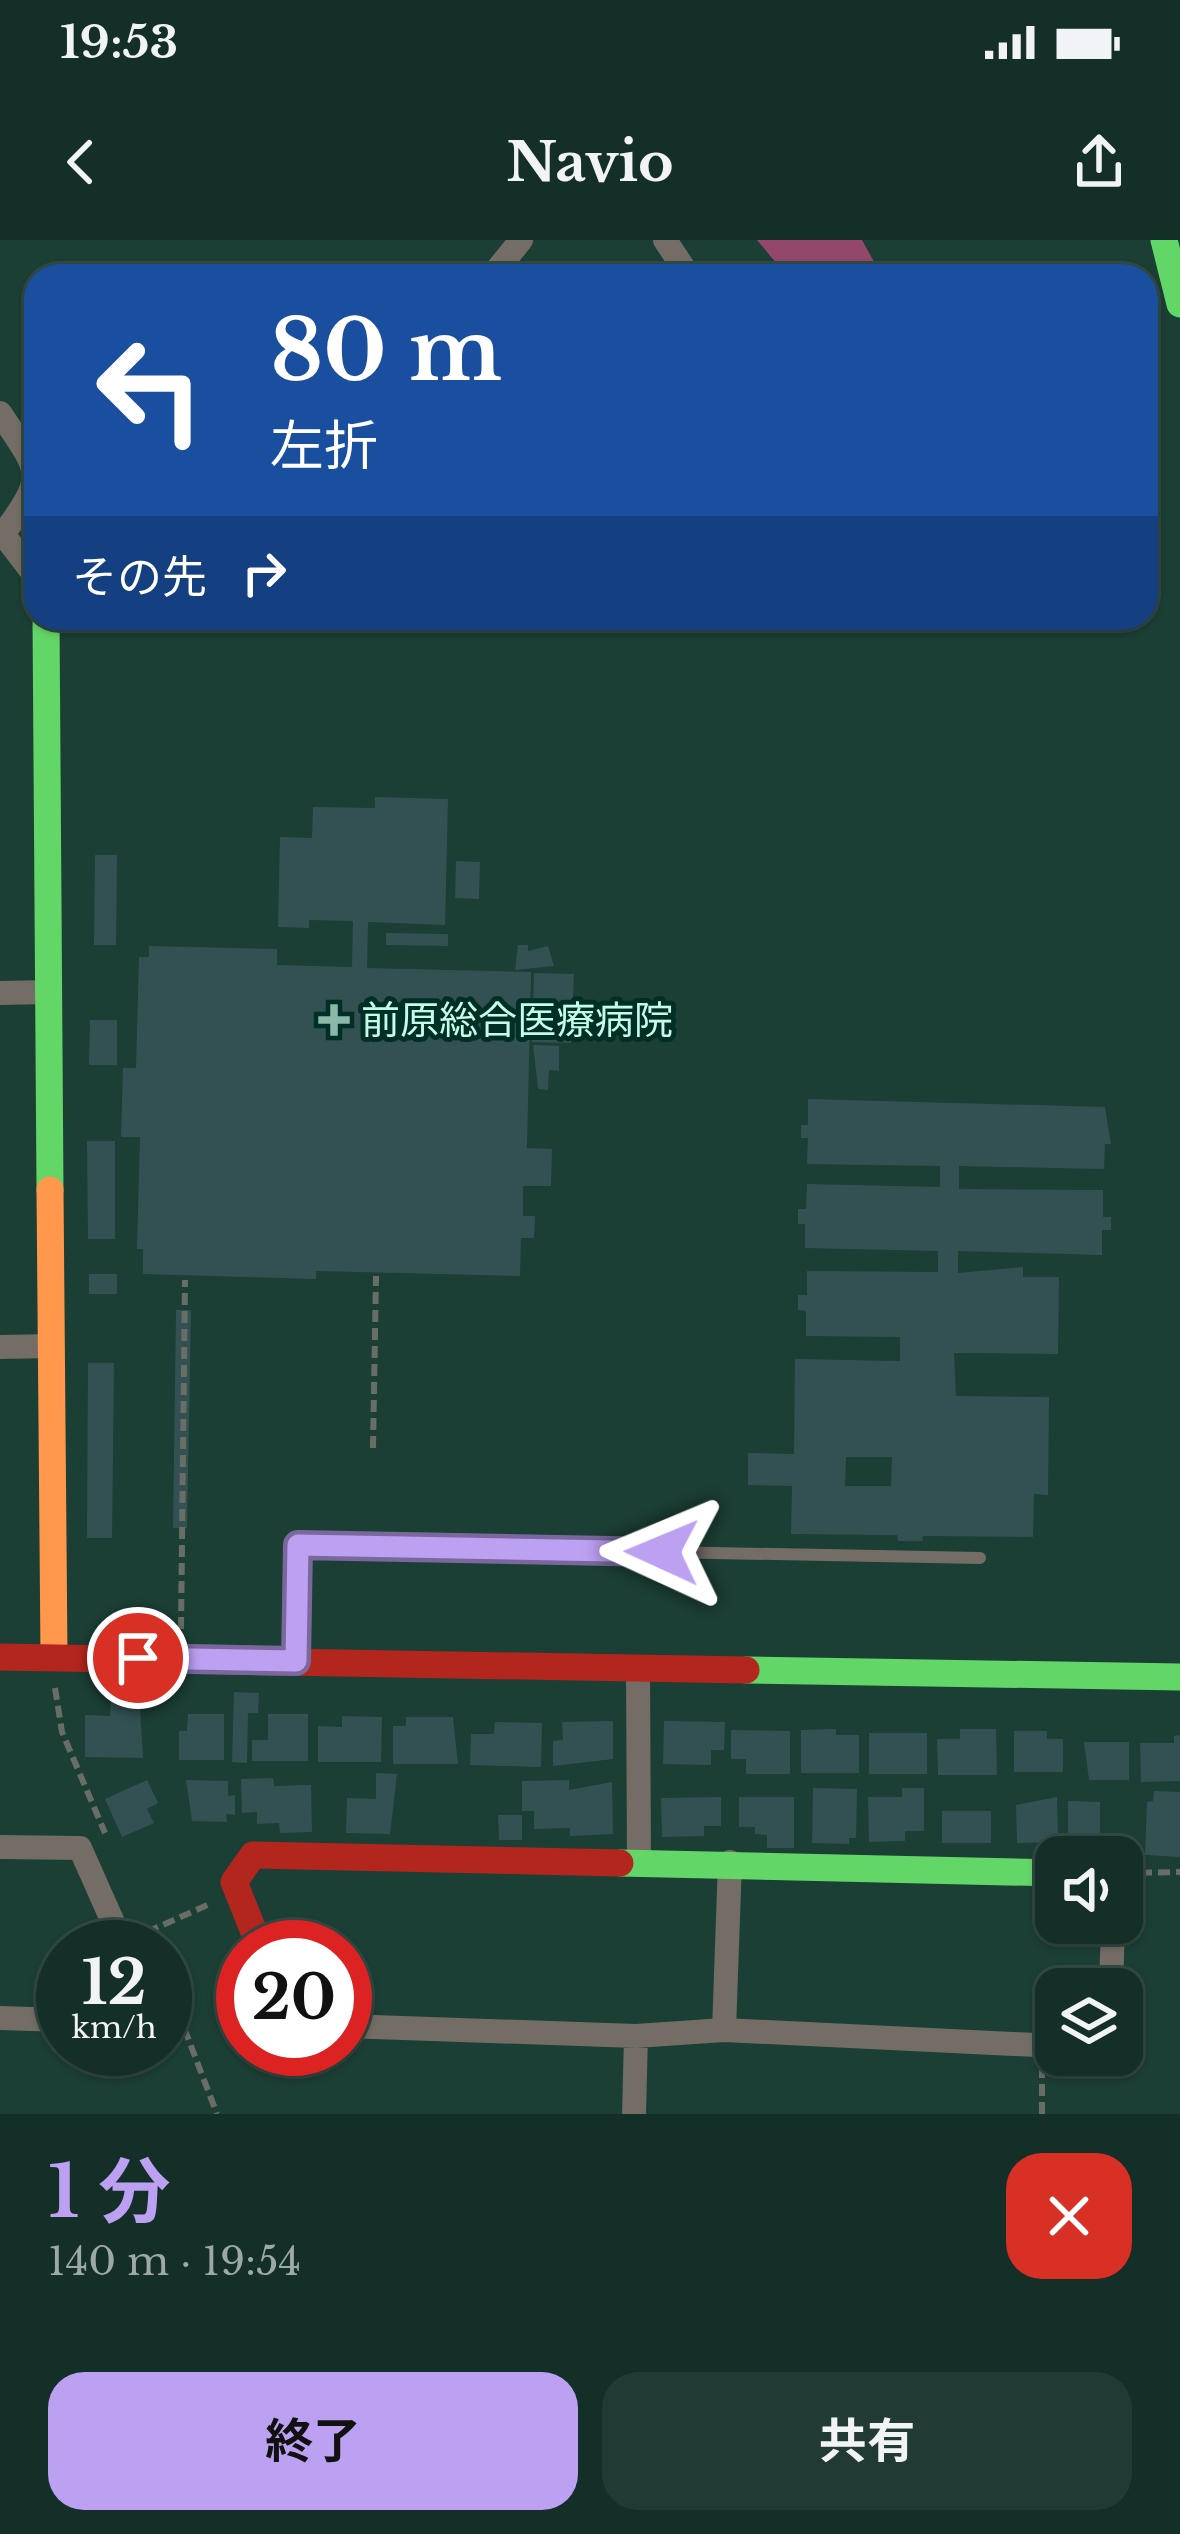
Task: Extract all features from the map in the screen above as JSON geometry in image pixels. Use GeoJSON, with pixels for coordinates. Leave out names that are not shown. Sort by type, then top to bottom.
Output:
{"type":"FeatureCollection","features":[{"type":"Feature","properties":{"kind":"street"},"geometry":{"type":"LineString","coordinates":[[501,264],[520,240]]}},
{"type":"Feature","properties":{"kind":"street"},"geometry":{"type":"LineString","coordinates":[[1164,240],[1180,304]]}},
{"type":"Feature","properties":{"kind":"street"},"geometry":{"type":"LineString","coordinates":[[0,413],[24,448]]}},
{"type":"Feature","properties":{"kind":"street"},"geometry":{"type":"LineString","coordinates":[[24,504],[2,532],[24,562]]}},
{"type":"Feature","properties":{"kind":"street"},"geometry":{"type":"LineString","coordinates":[[46,630],[54,1656]]}},
{"type":"Feature","properties":{"kind":"street"},"geometry":{"type":"LineString","coordinates":[[0,993],[50,992]]}},
{"type":"Feature","properties":{"kind":"street"},"geometry":{"type":"LineString","coordinates":[[0,1347],[52,1346]]}},
{"type":"Feature","properties":{"kind":"street"},"geometry":{"type":"LineString","coordinates":[[0,1657],[1180,1677]]}},
{"type":"Feature","properties":{"kind":"street"},"geometry":{"type":"LineString","coordinates":[[638,1667],[639,1864]]}},
{"type":"Feature","properties":{"kind":"street"},"geometry":{"type":"LineString","coordinates":[[0,1847],[80,1849],[112,1920]]}},
{"type":"Feature","properties":{"kind":"street"},"geometry":{"type":"LineString","coordinates":[[249,1920],[234,1882],[253,1855],[1035,1872]]}},
{"type":"Feature","properties":{"kind":"street"},"geometry":{"type":"LineString","coordinates":[[724,2030],[730,1862]]}},
{"type":"Feature","properties":{"kind":"street"},"geometry":{"type":"LineString","coordinates":[[0,2018],[36,2019]]}},
{"type":"Feature","properties":{"kind":"street"},"geometry":{"type":"LineString","coordinates":[[372,2027],[636,2036],[724,2030],[1035,2045]]}},
{"type":"Feature","properties":{"kind":"street"},"geometry":{"type":"LineString","coordinates":[[634,2114],[636,2036]]}},
{"type":"Feature","properties":{"kind":"lane"},"geometry":{"type":"LineString","coordinates":[[296,1661],[298,1545],[980,1558]]}},
{"type":"Feature","properties":{"kind":"path"},"geometry":{"type":"LineString","coordinates":[[373,1448],[376,1276]]}},
{"type":"Feature","properties":{"kind":"path"},"geometry":{"type":"LineString","coordinates":[[181,1637],[185,1280]]}},
{"type":"Feature","properties":{"kind":"path"},"geometry":{"type":"LineString","coordinates":[[54,1656],[62,1732],[113,1852]]}},
{"type":"Feature","properties":{"kind":"path"},"geometry":{"type":"LineString","coordinates":[[1143,1873],[1180,1872]]}},
{"type":"Feature","properties":{"kind":"path"},"geometry":{"type":"LineString","coordinates":[[174,1920],[237,1892]]}},
{"type":"Feature","properties":{"kind":"path"},"geometry":{"type":"LineString","coordinates":[[138,1912],[142,1920]]}},
{"type":"Feature","properties":{"kind":"path"},"geometry":{"type":"LineString","coordinates":[[192,2047],[218,2114]]}},
{"type":"Feature","properties":{"kind":"path"},"geometry":{"type":"LineString","coordinates":[[1042,2114],[1046,2076]]}},
{"type":"Feature","properties":{"kind":"shaded area"},"geometry":{"type":"Polygon","coordinates":[[[757,240],[862,240],[875,264],[777,264],[757,240]]]}},
{"type":"Feature","properties":{"kind":"building","name":"前原総合医療病院"},"geometry":{"type":"Polygon","coordinates":[[[375,797],[448,799],[445,925],[368,922],[367,968],[531,972],[527,1148],[552,1149],[551,1186],[523,1186],[523,1216],[535,1216],[534,1238],[521,1238],[520,1276],[316,1271],[316,1279],[143,1274],[143,1249],[137,1249],[140,1137],[121,1137],[123,1068],[136,1068],[139,957],[149,957],[149,946],[277,949],[277,965],[352,967],[353,921],[309,920],[309,928],[278,927],[280,837],[312,838],[313,807],[375,808],[375,797]]]}},
{"type":"Feature","properties":{"kind":"building"},"geometry":{"type":"Polygon","coordinates":[[[95,855],[117,855],[116,945],[94,945],[95,855]]]}},
{"type":"Feature","properties":{"kind":"building"},"geometry":{"type":"Polygon","coordinates":[[[456,861],[480,862],[479,899],[455,898],[456,861]]]}},
{"type":"Feature","properties":{"kind":"building"},"geometry":{"type":"Polygon","coordinates":[[[386,933],[448,934],[448,946],[386,945],[386,933]]]}},
{"type":"Feature","properties":{"kind":"building"},"geometry":{"type":"Polygon","coordinates":[[[518,945],[528,945],[528,951],[548,946],[554,966],[515,970],[518,945]]]}},
{"type":"Feature","properties":{"kind":"building"},"geometry":{"type":"Polygon","coordinates":[[[534,973],[574,974],[571,1043],[532,1042],[534,973]]]}},
{"type":"Feature","properties":{"kind":"building"},"geometry":{"type":"Polygon","coordinates":[[[90,1020],[117,1020],[117,1065],[89,1065],[90,1020]]]}},
{"type":"Feature","properties":{"kind":"building"},"geometry":{"type":"Polygon","coordinates":[[[533,1045],[559,1046],[559,1071],[549,1070],[548,1090],[538,1089],[533,1045]]]}},
{"type":"Feature","properties":{"kind":"building"},"geometry":{"type":"Polygon","coordinates":[[[808,1099],[1105,1107],[1111,1144],[1105,1144],[1104,1169],[959,1166],[959,1189],[1103,1190],[1103,1217],[1111,1217],[1111,1230],[1102,1230],[1102,1255],[958,1251],[958,1273],[1023,1267],[1023,1277],[1059,1277],[1058,1354],[954,1353],[956,1396],[1049,1397],[1048,1495],[1034,1494],[1033,1537],[923,1536],[922,1541],[898,1541],[897,1535],[791,1534],[792,1486],[748,1485],[748,1453],[794,1454],[795,1359],[900,1361],[900,1337],[806,1336],[806,1311],[798,1310],[798,1295],[807,1295],[807,1271],[938,1272],[938,1251],[805,1248],[805,1224],[798,1224],[798,1209],[806,1209],[807,1184],[940,1187],[940,1166],[807,1164],[808,1138],[801,1138],[801,1125],[808,1125],[808,1099]],[[846,1457],[845,1486],[891,1486],[892,1457],[846,1457]]]}},
{"type":"Feature","properties":{"kind":"building"},"geometry":{"type":"Polygon","coordinates":[[[87,1141],[115,1141],[115,1239],[88,1239],[87,1141]]]}},
{"type":"Feature","properties":{"kind":"building"},"geometry":{"type":"Polygon","coordinates":[[[89,1274],[117,1274],[117,1294],[89,1294],[89,1274]]]}},
{"type":"Feature","properties":{"kind":"building"},"geometry":{"type":"Polygon","coordinates":[[[176,1310],[191,1310],[187,1528],[173,1528],[176,1310]]]}},
{"type":"Feature","properties":{"kind":"building"},"geometry":{"type":"Polygon","coordinates":[[[88,1363],[114,1363],[112,1538],[87,1538],[88,1363]]]}},
{"type":"Feature","properties":{"kind":"building"},"geometry":{"type":"Polygon","coordinates":[[[111,1691],[139,1692],[143,1758],[85,1757],[85,1715],[110,1716],[111,1691]]]}},
{"type":"Feature","properties":{"kind":"building"},"geometry":{"type":"Polygon","coordinates":[[[234,1692],[259,1693],[258,1713],[248,1713],[247,1763],[232,1762],[234,1692]]]}},
{"type":"Feature","properties":{"kind":"building"},"geometry":{"type":"Polygon","coordinates":[[[188,1714],[224,1714],[224,1760],[179,1760],[179,1731],[187,1731],[188,1714]]]}},
{"type":"Feature","properties":{"kind":"building"},"geometry":{"type":"Polygon","coordinates":[[[268,1714],[308,1714],[308,1761],[252,1761],[252,1740],[268,1740],[268,1714]]]}},
{"type":"Feature","properties":{"kind":"building"},"geometry":{"type":"Polygon","coordinates":[[[342,1716],[382,1717],[381,1762],[318,1762],[318,1726],[342,1727],[342,1716]]]}},
{"type":"Feature","properties":{"kind":"building"},"geometry":{"type":"Polygon","coordinates":[[[406,1717],[453,1717],[458,1764],[393,1764],[393,1726],[406,1726],[406,1717]]]}},
{"type":"Feature","properties":{"kind":"building"},"geometry":{"type":"Polygon","coordinates":[[[613,1721],[613,1759],[553,1766],[553,1741],[563,1740],[562,1722],[613,1721]]]}},
{"type":"Feature","properties":{"kind":"building"},"geometry":{"type":"Polygon","coordinates":[[[664,1721],[725,1722],[724,1750],[711,1750],[711,1765],[663,1764],[664,1721]]]}},
{"type":"Feature","properties":{"kind":"building"},"geometry":{"type":"Polygon","coordinates":[[[495,1722],[542,1723],[541,1767],[470,1765],[471,1734],[494,1734],[495,1722]]]}},
{"type":"Feature","properties":{"kind":"building"},"geometry":{"type":"Polygon","coordinates":[[[836,1729],[836,1735],[859,1735],[859,1773],[801,1773],[801,1730],[836,1729]]]}},
{"type":"Feature","properties":{"kind":"building"},"geometry":{"type":"Polygon","coordinates":[[[960,1729],[996,1729],[997,1775],[938,1775],[937,1739],[960,1739],[960,1729]]]}},
{"type":"Feature","properties":{"kind":"building"},"geometry":{"type":"Polygon","coordinates":[[[731,1730],[790,1731],[790,1774],[746,1774],[746,1759],[731,1759],[731,1730]]]}},
{"type":"Feature","properties":{"kind":"building"},"geometry":{"type":"Polygon","coordinates":[[[1014,1731],[1047,1731],[1047,1739],[1063,1739],[1063,1772],[1014,1772],[1014,1731]]]}},
{"type":"Feature","properties":{"kind":"building"},"geometry":{"type":"Polygon","coordinates":[[[869,1733],[927,1733],[927,1774],[869,1774],[869,1733]]]}},
{"type":"Feature","properties":{"kind":"building"},"geometry":{"type":"Polygon","coordinates":[[[1180,1735],[1180,1781],[1141,1782],[1140,1743],[1174,1743],[1174,1736],[1180,1735]]]}},
{"type":"Feature","properties":{"kind":"building"},"geometry":{"type":"Polygon","coordinates":[[[1084,1742],[1129,1742],[1129,1780],[1089,1780],[1084,1742]]]}},
{"type":"Feature","properties":{"kind":"building"},"geometry":{"type":"Polygon","coordinates":[[[376,1773],[397,1774],[390,1834],[346,1833],[347,1798],[376,1799],[376,1773]]]}},
{"type":"Feature","properties":{"kind":"building"},"geometry":{"type":"Polygon","coordinates":[[[273,1778],[274,1786],[311,1785],[312,1832],[280,1833],[279,1823],[257,1824],[257,1812],[242,1813],[241,1779],[273,1778]]]}},
{"type":"Feature","properties":{"kind":"building"},"geometry":{"type":"Polygon","coordinates":[[[147,1780],[158,1803],[147,1809],[154,1823],[122,1837],[105,1799],[147,1780]]]}},
{"type":"Feature","properties":{"kind":"building"},"geometry":{"type":"Polygon","coordinates":[[[186,1780],[228,1781],[228,1796],[235,1795],[235,1815],[226,1814],[227,1822],[192,1821],[186,1780]]]}},
{"type":"Feature","properties":{"kind":"building"},"geometry":{"type":"Polygon","coordinates":[[[569,1780],[569,1790],[612,1782],[613,1834],[570,1836],[570,1828],[534,1829],[534,1811],[522,1811],[522,1781],[569,1780]]]}},
{"type":"Feature","properties":{"kind":"building"},"geometry":{"type":"Polygon","coordinates":[[[813,1788],[857,1789],[856,1838],[849,1838],[849,1844],[812,1843],[813,1788]]]}},
{"type":"Feature","properties":{"kind":"building"},"geometry":{"type":"Polygon","coordinates":[[[902,1788],[924,1788],[924,1831],[905,1831],[905,1841],[869,1842],[868,1797],[902,1797],[902,1788]]]}},
{"type":"Feature","properties":{"kind":"building"},"geometry":{"type":"Polygon","coordinates":[[[1154,1791],[1180,1792],[1180,1857],[1145,1855],[1147,1802],[1153,1801],[1154,1791]]]}},
{"type":"Feature","properties":{"kind":"building"},"geometry":{"type":"Polygon","coordinates":[[[721,1797],[721,1826],[704,1826],[704,1836],[662,1837],[661,1798],[721,1797]]]}},
{"type":"Feature","properties":{"kind":"building"},"geometry":{"type":"Polygon","coordinates":[[[739,1797],[794,1797],[794,1848],[767,1848],[767,1835],[755,1834],[755,1827],[739,1827],[739,1797]]]}},
{"type":"Feature","properties":{"kind":"building"},"geometry":{"type":"Polygon","coordinates":[[[1057,1797],[1058,1836],[1035,1836],[1035,1843],[1017,1843],[1016,1805],[1057,1797]]]}},
{"type":"Feature","properties":{"kind":"building"},"geometry":{"type":"Polygon","coordinates":[[[1068,1801],[1100,1802],[1100,1836],[1068,1836],[1068,1801]]]}},
{"type":"Feature","properties":{"kind":"building"},"geometry":{"type":"Polygon","coordinates":[[[942,1811],[991,1811],[991,1843],[942,1843],[942,1811]]]}},
{"type":"Feature","properties":{"kind":"building"},"geometry":{"type":"Polygon","coordinates":[[[498,1815],[522,1815],[522,1840],[499,1840],[498,1815]]]}},
{"type":"Feature","properties":{"kind":"traffic: fast"},"geometry":{"type":"LineString","coordinates":[[1164,240],[1180,304]]}},
{"type":"Feature","properties":{"kind":"traffic: fast"},"geometry":{"type":"LineString","coordinates":[[46,630],[50,1190]]}},
{"type":"Feature","properties":{"kind":"traffic: fast"},"geometry":{"type":"LineString","coordinates":[[746,1670],[1180,1677]]}},
{"type":"Feature","properties":{"kind":"traffic: fast"},"geometry":{"type":"LineString","coordinates":[[620,1863],[1035,1873]]}},
{"type":"Feature","properties":{"kind":"traffic: slow"},"geometry":{"type":"LineString","coordinates":[[50,1190],[54,1656]]}},
{"type":"Feature","properties":{"kind":"traffic: jam"},"geometry":{"type":"LineString","coordinates":[[0,1657],[746,1670]]}},
{"type":"Feature","properties":{"kind":"traffic: jam"},"geometry":{"type":"LineString","coordinates":[[249,1920],[234,1882],[253,1855],[620,1863]]}},
{"type":"Feature","properties":{"kind":"place","name":"前原総合医療病院"},"geometry":{"type":"Point","coordinates":[334,1020]}},
{"type":"Feature","properties":{"kind":"route"},"geometry":{"type":"LineString","coordinates":[[138,1658],[296,1661],[298,1545],[662,1552]]}}]}
